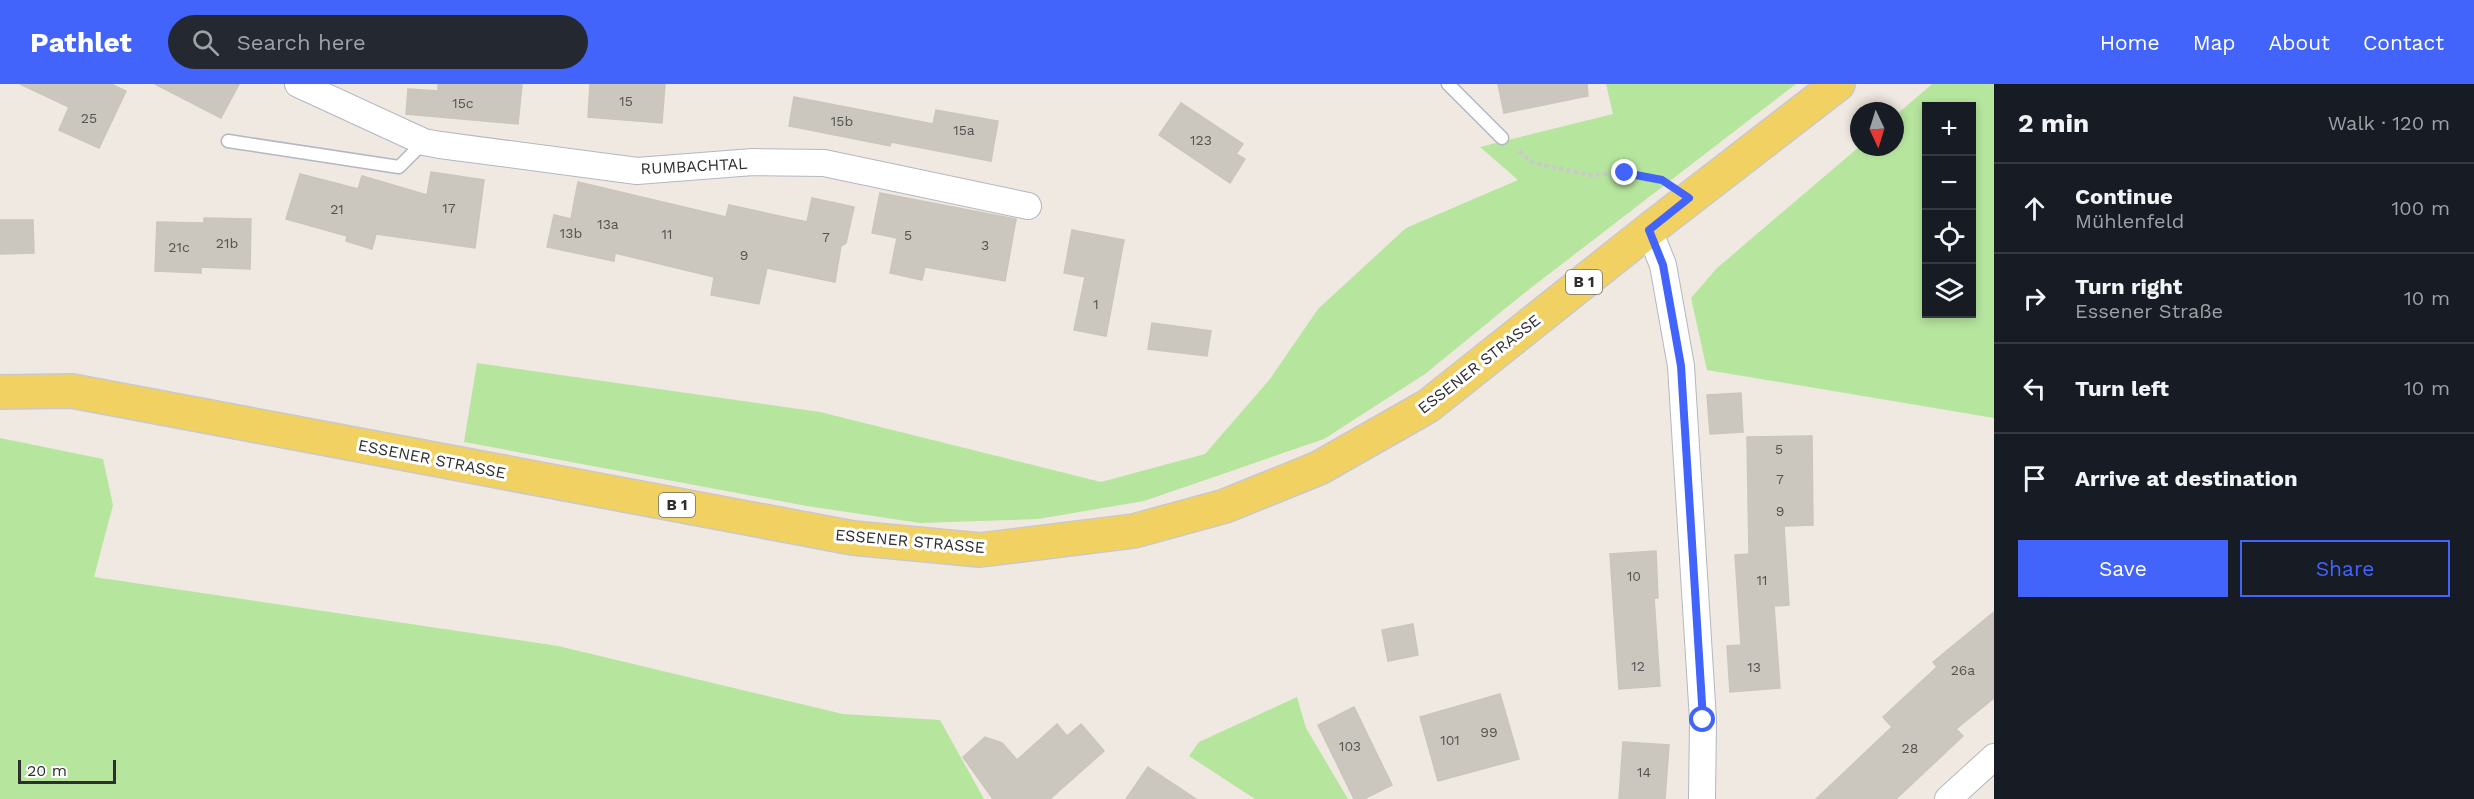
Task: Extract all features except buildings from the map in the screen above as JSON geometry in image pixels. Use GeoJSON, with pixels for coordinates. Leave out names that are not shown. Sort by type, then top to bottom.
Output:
{"type":"FeatureCollection","features":[{"type":"Feature","properties":{"kind":"main road","name":"ESSENER STRASSE"},"geometry":{"type":"LineString","coordinates":[[0,392],[72,391],[853,538],[980,550],[1134,531],[1226,506],[1318,468],[1428,406],[1689,198],[1838,84]]}},
{"type":"Feature","properties":{"kind":"street","name":"RUMBACHTAL"},"geometry":{"type":"LineString","coordinates":[[298,84],[424,142],[637,171],[753,162],[824,164],[1028,206]]}},
{"type":"Feature","properties":{"kind":"street"},"geometry":{"type":"LineString","coordinates":[[1649,230],[1663,265],[1681,366],[1703,720],[1702,799]]}},
{"type":"Feature","properties":{"kind":"street"},"geometry":{"type":"LineString","coordinates":[[1948,799],[1994,757]]}},
{"type":"Feature","properties":{"kind":"lane"},"geometry":{"type":"LineString","coordinates":[[1448,84],[1502,138]]}},
{"type":"Feature","properties":{"kind":"lane"},"geometry":{"type":"LineString","coordinates":[[228,141],[399,167],[424,142]]}},
{"type":"Feature","properties":{"kind":"path"},"geometry":{"type":"LineString","coordinates":[[1502,138],[1533,163],[1590,175],[1625,173],[1662,180],[1689,198]]}},
{"type":"Feature","properties":{"kind":"green space"},"geometry":{"type":"Polygon","coordinates":[[[1606,84],[1796,84],[1523,294],[1425,374],[1324,439],[1144,501],[1038,519],[920,523],[807,506],[464,442],[477,363],[820,412],[1101,482],[1205,454],[1270,379],[1318,309],[1406,228],[1518,180],[1480,147],[1613,114],[1606,84]]]}},
{"type":"Feature","properties":{"kind":"green space"},"geometry":{"type":"Polygon","coordinates":[[[1932,84],[1994,84],[1994,418],[1707,370],[1691,298],[1717,268],[1850,155],[1904,156],[1904,108],[1932,84]]]}},
{"type":"Feature","properties":{"kind":"green space"},"geometry":{"type":"Polygon","coordinates":[[[0,438],[103,459],[113,505],[94,577],[558,646],[843,714],[940,720],[984,799],[0,799],[0,438]]]}},
{"type":"Feature","properties":{"kind":"green space"},"geometry":{"type":"Polygon","coordinates":[[[1297,697],[1306,728],[1348,799],[1255,799],[1189,756],[1199,742],[1297,697]]]}},
{"type":"Feature","properties":{"kind":"route"},"geometry":{"type":"LineString","coordinates":[[1625,173],[1662,180],[1689,198],[1649,230],[1663,265],[1681,366],[1703,720]]}}]}
